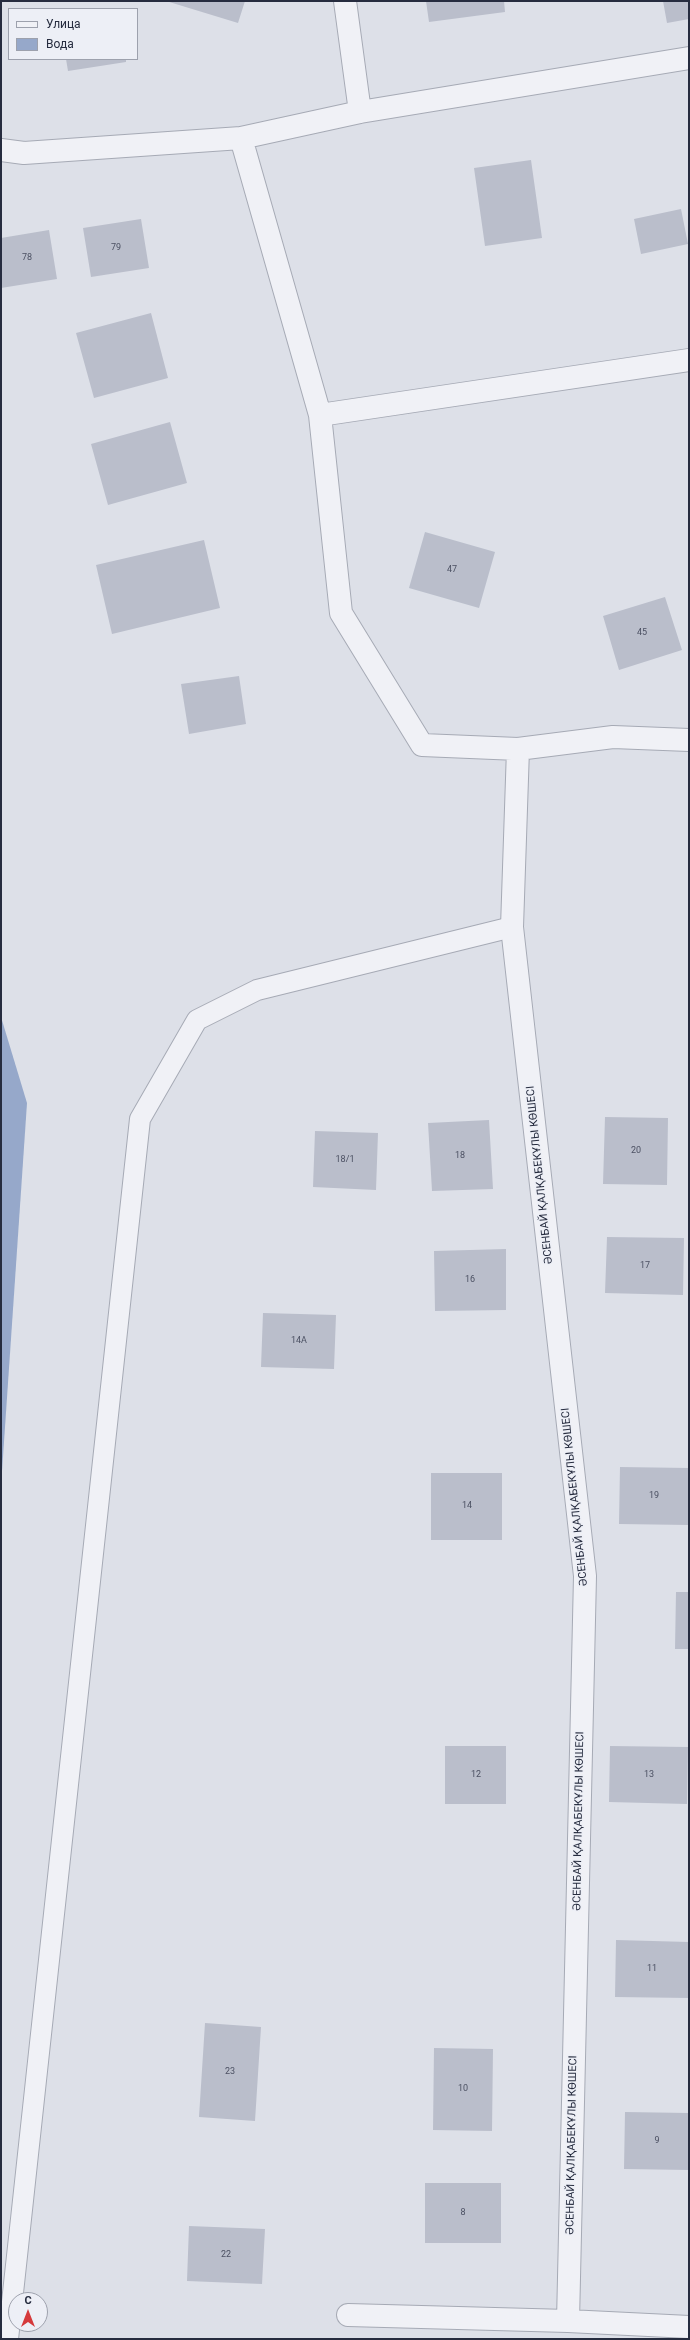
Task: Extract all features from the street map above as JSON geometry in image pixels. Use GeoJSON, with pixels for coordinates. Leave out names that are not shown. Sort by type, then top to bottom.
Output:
{"type":"FeatureCollection","features":[{"type":"Feature","properties":{"kind":"street"},"geometry":{"type":"LineString","coordinates":[[345,1],[360,112]]}},
{"type":"Feature","properties":{"kind":"street"},"geometry":{"type":"LineString","coordinates":[[1,150],[24,153],[241,138],[360,112],[689,58]]}},
{"type":"Feature","properties":{"kind":"street"},"geometry":{"type":"LineString","coordinates":[[241,138],[320,415],[341,613],[422,745],[518,749],[613,736],[689,740]]}},
{"type":"Feature","properties":{"kind":"street"},"geometry":{"type":"LineString","coordinates":[[320,415],[689,360]]}},
{"type":"Feature","properties":{"kind":"street","name":"ӘСЕНБАЙ ҚАЛҚАБЕКҰЛЫ КӨШЕСІ"},"geometry":{"type":"LineString","coordinates":[[518,749],[512,927],[585,1576],[568,2321]]}},
{"type":"Feature","properties":{"kind":"street"},"geometry":{"type":"LineString","coordinates":[[348,2315],[568,2321],[689,2327]]}},
{"type":"Feature","properties":{"kind":"lane"},"geometry":{"type":"LineString","coordinates":[[8,2339],[140,1119],[197,1020],[257,990],[512,927]]}},
{"type":"Feature","properties":{"kind":"water"},"geometry":{"type":"Polygon","coordinates":[[[1,1017],[27,1103],[1,1486],[1,1017]]]}},
{"type":"Feature","properties":{"kind":"building"},"geometry":{"type":"Polygon","coordinates":[[[166,1],[245,1],[238,23],[166,1]]]}},
{"type":"Feature","properties":{"kind":"building"},"geometry":{"type":"Polygon","coordinates":[[[426,1],[504,1],[505,12],[429,22],[426,1]]]}},
{"type":"Feature","properties":{"kind":"building"},"geometry":{"type":"Polygon","coordinates":[[[663,1],[689,1],[689,19],[667,23],[663,1]]]}},
{"type":"Feature","properties":{"kind":"building"},"geometry":{"type":"Polygon","coordinates":[[[66,60],[126,60],[126,62],[68,71],[66,60]]]}},
{"type":"Feature","properties":{"kind":"building"},"geometry":{"type":"Polygon","coordinates":[[[531,160],[542,238],[485,246],[474,168],[531,160]]]}},
{"type":"Feature","properties":{"kind":"building"},"geometry":{"type":"Polygon","coordinates":[[[681,209],[688,244],[641,254],[634,219],[681,209]]]}},
{"type":"Feature","properties":{"kind":"building"},"geometry":{"type":"Polygon","coordinates":[[[141,219],[149,268],[91,277],[83,228],[141,219]]]}},
{"type":"Feature","properties":{"kind":"building"},"geometry":{"type":"Polygon","coordinates":[[[49,230],[57,279],[1,288],[1,238],[49,230]]]}},
{"type":"Feature","properties":{"kind":"building"},"geometry":{"type":"Polygon","coordinates":[[[151,313],[168,378],[94,398],[76,333],[151,313]]]}},
{"type":"Feature","properties":{"kind":"building"},"geometry":{"type":"Polygon","coordinates":[[[170,422],[187,483],[108,505],[91,444],[170,422]]]}},
{"type":"Feature","properties":{"kind":"building"},"geometry":{"type":"Polygon","coordinates":[[[425,532],[495,552],[479,608],[409,588],[425,532]]]}},
{"type":"Feature","properties":{"kind":"building"},"geometry":{"type":"Polygon","coordinates":[[[204,540],[220,608],[112,634],[96,565],[204,540]]]}},
{"type":"Feature","properties":{"kind":"building"},"geometry":{"type":"Polygon","coordinates":[[[665,597],[682,650],[619,670],[603,616],[665,597]]]}},
{"type":"Feature","properties":{"kind":"building"},"geometry":{"type":"Polygon","coordinates":[[[239,676],[246,724],[189,734],[181,684],[239,676]]]}},
{"type":"Feature","properties":{"kind":"building"},"geometry":{"type":"Polygon","coordinates":[[[605,1117],[668,1118],[667,1185],[603,1184],[605,1117]]]}},
{"type":"Feature","properties":{"kind":"building"},"geometry":{"type":"Polygon","coordinates":[[[489,1120],[493,1189],[432,1191],[428,1123],[489,1120]]]}},
{"type":"Feature","properties":{"kind":"building"},"geometry":{"type":"Polygon","coordinates":[[[315,1131],[378,1133],[376,1190],[313,1187],[315,1131]]]}},
{"type":"Feature","properties":{"kind":"building"},"geometry":{"type":"Polygon","coordinates":[[[607,1237],[684,1238],[683,1295],[605,1293],[607,1237]]]}},
{"type":"Feature","properties":{"kind":"building"},"geometry":{"type":"Polygon","coordinates":[[[506,1249],[506,1310],[435,1311],[434,1251],[506,1249]]]}},
{"type":"Feature","properties":{"kind":"building"},"geometry":{"type":"Polygon","coordinates":[[[263,1313],[336,1315],[334,1369],[261,1367],[263,1313]]]}},
{"type":"Feature","properties":{"kind":"building"},"geometry":{"type":"Polygon","coordinates":[[[620,1467],[689,1468],[689,1525],[619,1524],[620,1467]]]}},
{"type":"Feature","properties":{"kind":"building"},"geometry":{"type":"Polygon","coordinates":[[[431,1473],[502,1473],[502,1540],[431,1540],[431,1473]]]}},
{"type":"Feature","properties":{"kind":"building"},"geometry":{"type":"Polygon","coordinates":[[[676,1592],[689,1592],[689,1649],[675,1649],[676,1592]]]}},
{"type":"Feature","properties":{"kind":"building"},"geometry":{"type":"Polygon","coordinates":[[[445,1746],[506,1746],[506,1804],[445,1804],[445,1746]]]}},
{"type":"Feature","properties":{"kind":"building"},"geometry":{"type":"Polygon","coordinates":[[[610,1746],[688,1747],[687,1804],[609,1802],[610,1746]]]}},
{"type":"Feature","properties":{"kind":"building"},"geometry":{"type":"Polygon","coordinates":[[[616,1940],[689,1942],[689,1998],[615,1997],[616,1940]]]}},
{"type":"Feature","properties":{"kind":"building"},"geometry":{"type":"Polygon","coordinates":[[[205,2023],[261,2027],[255,2121],[199,2117],[205,2023]]]}},
{"type":"Feature","properties":{"kind":"building"},"geometry":{"type":"Polygon","coordinates":[[[434,2048],[493,2049],[492,2131],[433,2130],[434,2048]]]}},
{"type":"Feature","properties":{"kind":"building"},"geometry":{"type":"Polygon","coordinates":[[[625,2112],[689,2113],[689,2170],[624,2169],[625,2112]]]}},
{"type":"Feature","properties":{"kind":"building"},"geometry":{"type":"Polygon","coordinates":[[[425,2183],[501,2183],[501,2243],[425,2243],[425,2183]]]}},
{"type":"Feature","properties":{"kind":"building"},"geometry":{"type":"Polygon","coordinates":[[[189,2226],[265,2229],[262,2284],[187,2281],[189,2226]]]}}]}
